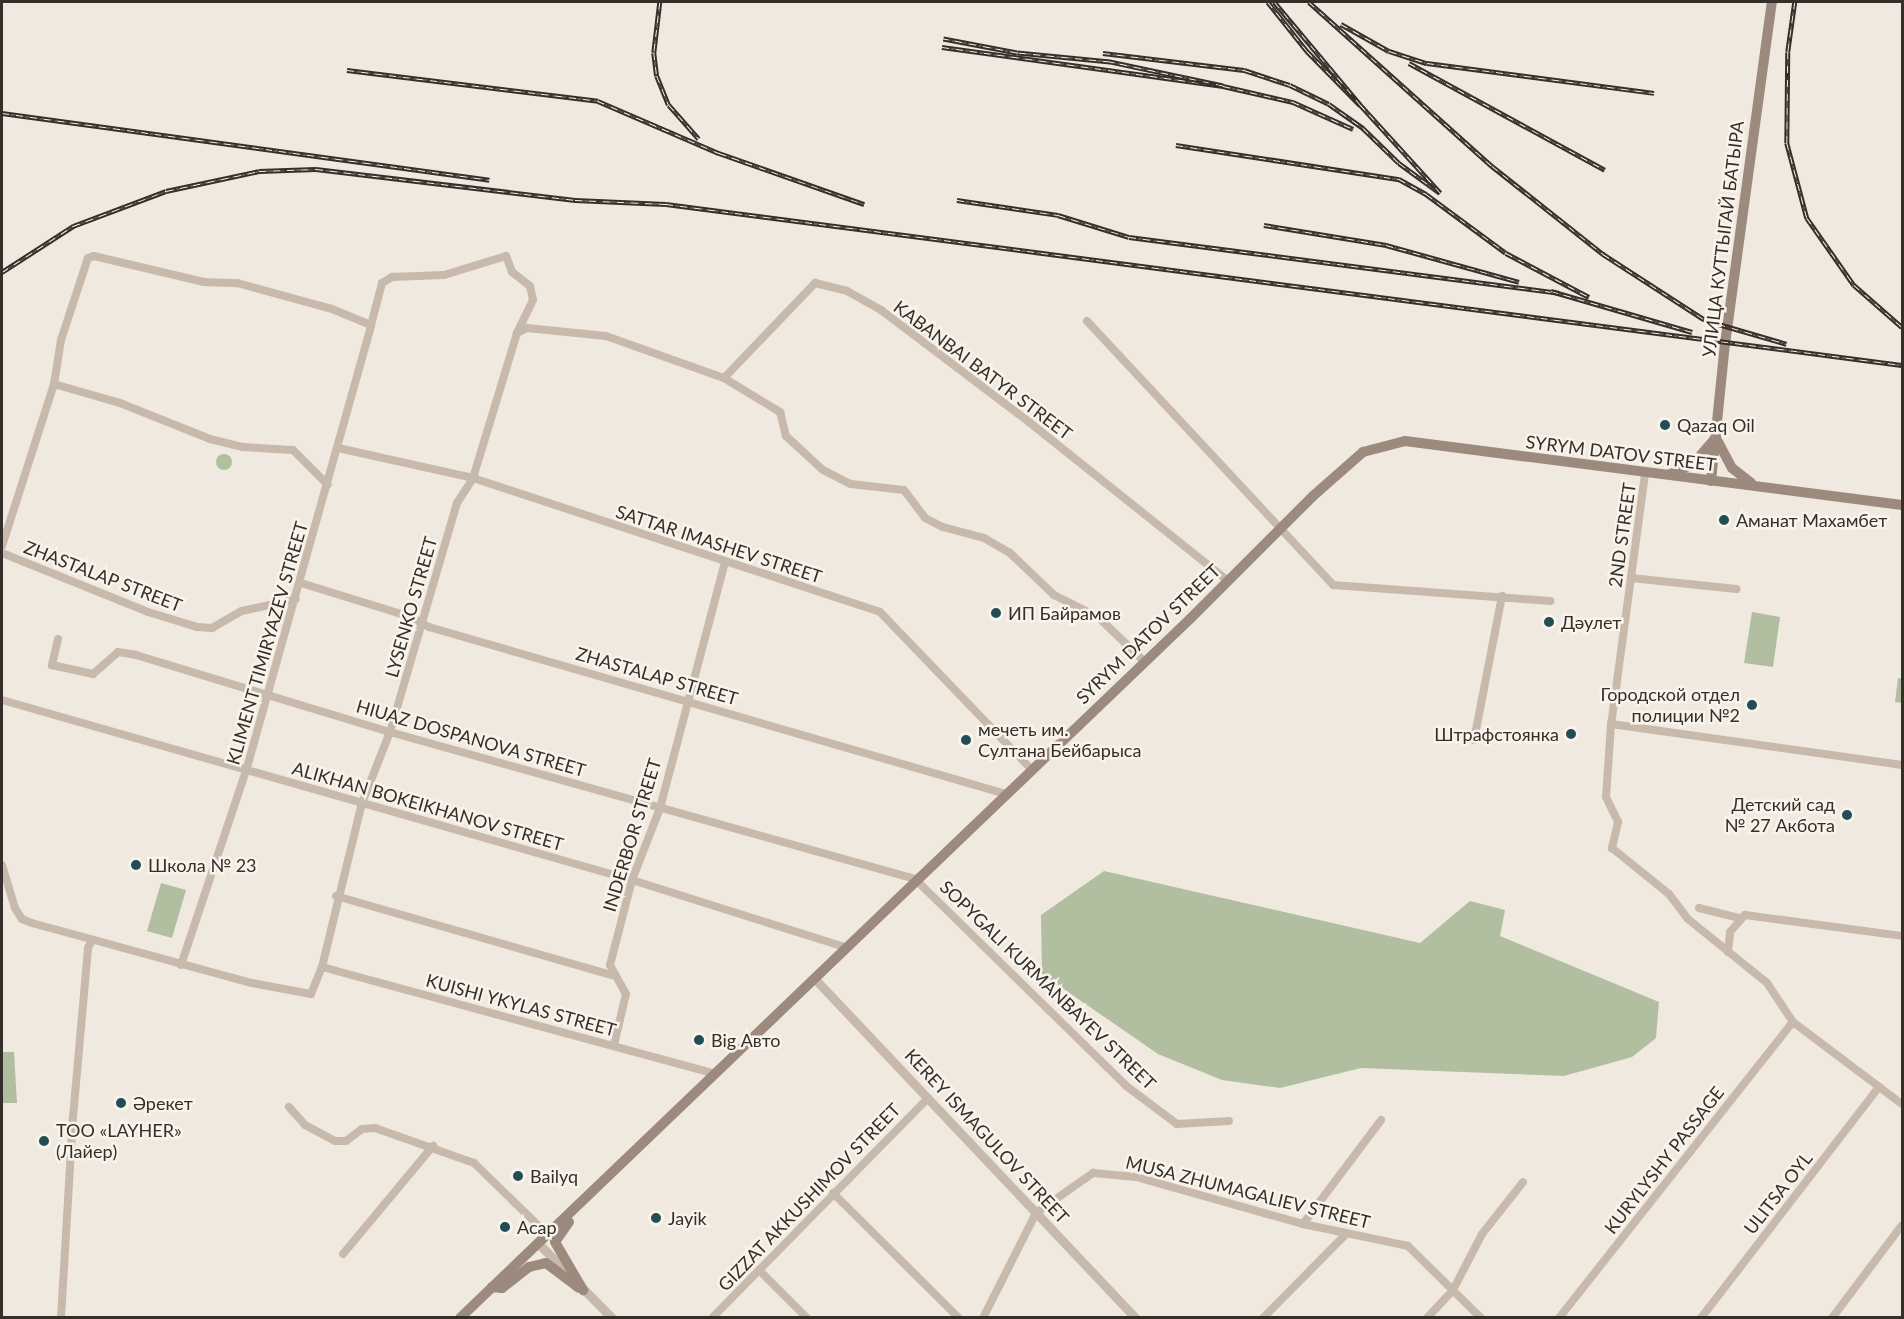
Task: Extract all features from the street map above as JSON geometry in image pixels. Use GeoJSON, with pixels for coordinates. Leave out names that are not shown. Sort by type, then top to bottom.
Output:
{"type":"FeatureCollection","features":[{"type":"Feature","properties":{"kind":"main road","name":"УЛИЦА КУТТЫГАЙ БАТЫРА"},"geometry":{"type":"LineString","coordinates":[[1711,481],[1772,2]]}},
{"type":"Feature","properties":{"kind":"main road"},"geometry":{"type":"LineString","coordinates":[[1665,476],[1693,464],[1716,438],[1732,468],[1754,485]]}},
{"type":"Feature","properties":{"kind":"main road","name":"SYRYM DATOV STREET"},"geometry":{"type":"LineString","coordinates":[[460,1317],[712,1073],[1145,662],[1351,460],[1380,445],[1405,441],[1646,474],[1902,504]]}},
{"type":"Feature","properties":{"kind":"main road"},"geometry":{"type":"LineString","coordinates":[[583,1290],[555,1242],[561,1230],[582,1210],[586,1195]]}},
{"type":"Feature","properties":{"kind":"main road"},"geometry":{"type":"LineString","coordinates":[[492,1287],[502,1288],[529,1268],[546,1263],[583,1290]]}},
{"type":"Feature","properties":{"kind":"street"},"geometry":{"type":"LineString","coordinates":[[2,546],[54,384],[61,340],[80,273],[88,258],[94,256],[204,282],[237,283],[332,309],[371,325],[382,283],[392,277],[444,275],[506,256],[512,272],[531,286],[533,300],[517,333]]}},
{"type":"Feature","properties":{"kind":"street","name":"KABANBAI BATYR STREET"},"geometry":{"type":"LineString","coordinates":[[724,378],[815,283],[847,291],[881,310],[1029,422],[1227,580]]}},
{"type":"Feature","properties":{"kind":"street"},"geometry":{"type":"LineString","coordinates":[[1087,321],[1333,585],[1347,589],[1550,601]]}},
{"type":"Feature","properties":{"kind":"street","name":"KLIMENT TIMIRYAZEV STREET"},"geometry":{"type":"LineString","coordinates":[[181,965],[246,771],[267,692],[301,583],[371,325]]}},
{"type":"Feature","properties":{"kind":"street"},"geometry":{"type":"LineString","coordinates":[[517,333],[527,328],[606,336],[724,378],[780,412],[786,435],[823,470],[851,484],[904,490],[925,518],[942,527],[984,537],[1010,553],[1054,595],[1098,617],[1145,662]]}},
{"type":"Feature","properties":{"kind":"street","name":"LYSENKO STREET"},"geometry":{"type":"LineString","coordinates":[[181,965],[311,994],[322,967],[336,896],[362,802],[390,732],[457,503],[473,478],[517,333]]}},
{"type":"Feature","properties":{"kind":"street"},"geometry":{"type":"LineString","coordinates":[[54,384],[120,403],[210,439],[243,447],[293,450],[328,485]]}},
{"type":"Feature","properties":{"kind":"street","name":"SATTAR IMASHEV STREET"},"geometry":{"type":"LineString","coordinates":[[338,448],[473,478],[880,612],[1031,770]]}},
{"type":"Feature","properties":{"kind":"street","name":"2ND STREET"},"geometry":{"type":"LineString","coordinates":[[1646,474],[1611,724],[1606,796],[1618,822],[1612,848],[1669,894],[1688,919],[1728,952]]}},
{"type":"Feature","properties":{"kind":"street","name":"ZHASTALAP STREET"},"geometry":{"type":"LineString","coordinates":[[2,553],[148,612],[197,627],[212,628],[242,611],[296,599]]}},
{"type":"Feature","properties":{"kind":"street","name":"INDERBOR STREET"},"geometry":{"type":"LineString","coordinates":[[612,975],[610,965],[632,879],[660,808],[725,562]]}},
{"type":"Feature","properties":{"kind":"street"},"geometry":{"type":"LineString","coordinates":[[1631,578],[1736,589]]}},
{"type":"Feature","properties":{"kind":"street","name":"ZHASTALAP STREET"},"geometry":{"type":"LineString","coordinates":[[301,583],[421,623],[1006,794]]}},
{"type":"Feature","properties":{"kind":"street"},"geometry":{"type":"LineString","coordinates":[[1474,740],[1502,597]]}},
{"type":"Feature","properties":{"kind":"street","name":"HIUAZ DOSPANOVA STREET"},"geometry":{"type":"LineString","coordinates":[[58,639],[52,665],[93,674],[118,652],[267,692],[390,732],[915,879]]}},
{"type":"Feature","properties":{"kind":"street","name":"ALIKHAN BOKEIKHANOV STREET"},"geometry":{"type":"LineString","coordinates":[[2,700],[632,879],[845,947]]}},
{"type":"Feature","properties":{"kind":"street"},"geometry":{"type":"LineString","coordinates":[[1611,724],[1902,765]]}},
{"type":"Feature","properties":{"kind":"street"},"geometry":{"type":"LineString","coordinates":[[2,865],[22,919],[181,965]]}},
{"type":"Feature","properties":{"kind":"street","name":"SOPYGALI KURMANBAYEV STREET"},"geometry":{"type":"LineString","coordinates":[[915,879],[1125,1084],[1177,1124],[1229,1120]]}},
{"type":"Feature","properties":{"kind":"street"},"geometry":{"type":"LineString","coordinates":[[336,896],[612,975],[626,994],[614,1045]]}},
{"type":"Feature","properties":{"kind":"street"},"geometry":{"type":"LineString","coordinates":[[1699,908],[1739,918],[1758,914],[1790,923],[1902,936]]}},
{"type":"Feature","properties":{"kind":"street"},"geometry":{"type":"LineString","coordinates":[[1739,918],[1731,932],[1728,952],[1778,997],[1793,1022],[1902,1104]]}},
{"type":"Feature","properties":{"kind":"street"},"geometry":{"type":"LineString","coordinates":[[61,1317],[73,1117],[88,948],[92,940]]}},
{"type":"Feature","properties":{"kind":"street","name":"KUISHI YKYLAS STREET"},"geometry":{"type":"LineString","coordinates":[[322,967],[712,1073]]}},
{"type":"Feature","properties":{"kind":"street","name":"KEREY ISMAGULOV STREET"},"geometry":{"type":"LineString","coordinates":[[814,978],[1136,1317]]}},
{"type":"Feature","properties":{"kind":"street","name":"KURYLYSHY PASSAGE"},"geometry":{"type":"LineString","coordinates":[[1559,1317],[1793,1022]]}},
{"type":"Feature","properties":{"kind":"street","name":"ULITSA OYL"},"geometry":{"type":"LineString","coordinates":[[1701,1317],[1879,1087]]}},
{"type":"Feature","properties":{"kind":"street","name":"GIZZAT AKKUSHIMOV STREET"},"geometry":{"type":"LineString","coordinates":[[712,1317],[928,1098]]}},
{"type":"Feature","properties":{"kind":"street"},"geometry":{"type":"LineString","coordinates":[[289,1107],[305,1125],[334,1141],[346,1141],[362,1129],[375,1128],[433,1146],[474,1163],[547,1234]]}},
{"type":"Feature","properties":{"kind":"street"},"geometry":{"type":"LineString","coordinates":[[1303,1224],[1381,1120]]}},
{"type":"Feature","properties":{"kind":"street"},"geometry":{"type":"LineString","coordinates":[[343,1254],[433,1146]]}},
{"type":"Feature","properties":{"kind":"street","name":"MUSA ZHUMAGALIEV STREET"},"geometry":{"type":"LineString","coordinates":[[983,1317],[1036,1213],[1094,1173],[1136,1177],[1303,1224],[1346,1234],[1389,1240],[1408,1246],[1481,1317]]}},
{"type":"Feature","properties":{"kind":"street"},"geometry":{"type":"LineString","coordinates":[[1427,1317],[1453,1290],[1482,1234],[1523,1182]]}},
{"type":"Feature","properties":{"kind":"street"},"geometry":{"type":"LineString","coordinates":[[833,1193],[959,1317]]}},
{"type":"Feature","properties":{"kind":"street"},"geometry":{"type":"LineString","coordinates":[[1832,1317],[1902,1225]]}},
{"type":"Feature","properties":{"kind":"street"},"geometry":{"type":"LineString","coordinates":[[1263,1317],[1346,1234]]}},
{"type":"Feature","properties":{"kind":"street"},"geometry":{"type":"LineString","coordinates":[[538,1243],[612,1317]]}},
{"type":"Feature","properties":{"kind":"street"},"geometry":{"type":"LineString","coordinates":[[759,1270],[807,1317]]}},
{"type":"Feature","properties":{"kind":"green space"},"geometry":{"type":"Polygon","coordinates":[[[224,454],[232,462],[224,470],[216,462],[224,454]]]}},
{"type":"Feature","properties":{"kind":"green space"},"geometry":{"type":"Polygon","coordinates":[[[1752,612],[1780,617],[1773,667],[1744,663],[1752,612]]]}},
{"type":"Feature","properties":{"kind":"green space"},"geometry":{"type":"Polygon","coordinates":[[[1898,678],[1902,679],[1902,703],[1895,702],[1898,678]]]}},
{"type":"Feature","properties":{"kind":"green space"},"geometry":{"type":"Polygon","coordinates":[[[1104,871],[1420,943],[1470,901],[1505,910],[1500,936],[1659,1002],[1656,1038],[1632,1057],[1564,1076],[1361,1068],[1280,1088],[1222,1080],[1158,1054],[1042,974],[1041,915],[1104,871]]]}},
{"type":"Feature","properties":{"kind":"green space"},"geometry":{"type":"Polygon","coordinates":[[[161,883],[186,890],[172,938],[147,931],[161,883]]]}},
{"type":"Feature","properties":{"kind":"green space"},"geometry":{"type":"Polygon","coordinates":[[[2,1052],[14,1052],[17,1103],[2,1103],[2,1052]]]}},
{"type":"Feature","properties":{"kind":"railway"},"geometry":{"type":"LineString","coordinates":[[660,2],[654,53],[657,76],[669,105],[699,139]]}},
{"type":"Feature","properties":{"kind":"railway"},"geometry":{"type":"LineString","coordinates":[[1268,2],[1307,51],[1360,105],[1274,2]]}},
{"type":"Feature","properties":{"kind":"railway"},"geometry":{"type":"LineString","coordinates":[[1309,2],[1492,166],[1603,254],[1705,320],[1787,344]]}},
{"type":"Feature","properties":{"kind":"railway"},"geometry":{"type":"LineString","coordinates":[[1795,2],[1788,52],[1787,143],[1807,218],[1854,285],[1902,327]]}},
{"type":"Feature","properties":{"kind":"railway"},"geometry":{"type":"LineString","coordinates":[[1341,24],[1389,51],[1427,63],[1654,93]]}},
{"type":"Feature","properties":{"kind":"railway"},"geometry":{"type":"LineString","coordinates":[[942,47],[1223,86],[1110,62],[1017,53],[943,39]]}},
{"type":"Feature","properties":{"kind":"railway"},"geometry":{"type":"LineString","coordinates":[[1103,53],[1244,70],[1290,85],[1329,104],[1363,128],[1399,163],[1440,193],[1360,105]]}},
{"type":"Feature","properties":{"kind":"railway"},"geometry":{"type":"LineString","coordinates":[[1409,63],[1605,170]]}},
{"type":"Feature","properties":{"kind":"railway"},"geometry":{"type":"LineString","coordinates":[[347,70],[598,101],[719,153],[864,204]]}},
{"type":"Feature","properties":{"kind":"railway"},"geometry":{"type":"LineString","coordinates":[[1223,86],[1293,102],[1353,129]]}},
{"type":"Feature","properties":{"kind":"railway"},"geometry":{"type":"LineString","coordinates":[[2,113],[489,180]]}},
{"type":"Feature","properties":{"kind":"railway"},"geometry":{"type":"LineString","coordinates":[[1176,145],[1399,179],[1426,194],[1506,253],[1589,297]]}},
{"type":"Feature","properties":{"kind":"railway"},"geometry":{"type":"LineString","coordinates":[[2,272],[73,226],[166,191],[259,171],[316,169],[575,200],[666,204],[1902,365]]}},
{"type":"Feature","properties":{"kind":"railway"},"geometry":{"type":"LineString","coordinates":[[957,200],[1058,215],[1129,237],[1559,293]]}},
{"type":"Feature","properties":{"kind":"railway"},"geometry":{"type":"LineString","coordinates":[[1264,225],[1386,245],[1519,282]]}},
{"type":"Feature","properties":{"kind":"railway"},"geometry":{"type":"LineString","coordinates":[[1551,291],[1692,332]]}},
{"type":"Feature","properties":{"kind":"place","name":"Qazaq Oil"},"geometry":{"type":"Point","coordinates":[1665,425]}},
{"type":"Feature","properties":{"kind":"place","name":"Аманат Махамбет"},"geometry":{"type":"Point","coordinates":[1724,520]}},
{"type":"Feature","properties":{"kind":"place","name":"ИП Байрамов"},"geometry":{"type":"Point","coordinates":[996,613]}},
{"type":"Feature","properties":{"kind":"place","name":"Дәулет"},"geometry":{"type":"Point","coordinates":[1549,622]}},
{"type":"Feature","properties":{"kind":"place","name":"Городской отдел полиции №2"},"geometry":{"type":"Point","coordinates":[1752,705]}},
{"type":"Feature","properties":{"kind":"place","name":"Штрафстоянка"},"geometry":{"type":"Point","coordinates":[1571,734]}},
{"type":"Feature","properties":{"kind":"place","name":"мечеть им. Султана Бейбарыса"},"geometry":{"type":"Point","coordinates":[966,740]}},
{"type":"Feature","properties":{"kind":"place","name":"Детский сад № 27 Акбота"},"geometry":{"type":"Point","coordinates":[1847,815]}},
{"type":"Feature","properties":{"kind":"place","name":"Школа № 23"},"geometry":{"type":"Point","coordinates":[136,865]}},
{"type":"Feature","properties":{"kind":"place","name":"Big Авто"},"geometry":{"type":"Point","coordinates":[699,1040]}},
{"type":"Feature","properties":{"kind":"place","name":"Әрекет"},"geometry":{"type":"Point","coordinates":[121,1103]}},
{"type":"Feature","properties":{"kind":"place","name":"ТОО «LAYHER» (Лайер)"},"geometry":{"type":"Point","coordinates":[44,1141]}},
{"type":"Feature","properties":{"kind":"place","name":"Bailyq"},"geometry":{"type":"Point","coordinates":[518,1176]}},
{"type":"Feature","properties":{"kind":"place","name":"Jayik"},"geometry":{"type":"Point","coordinates":[656,1218]}},
{"type":"Feature","properties":{"kind":"place","name":"Асар"},"geometry":{"type":"Point","coordinates":[505,1227]}}]}
